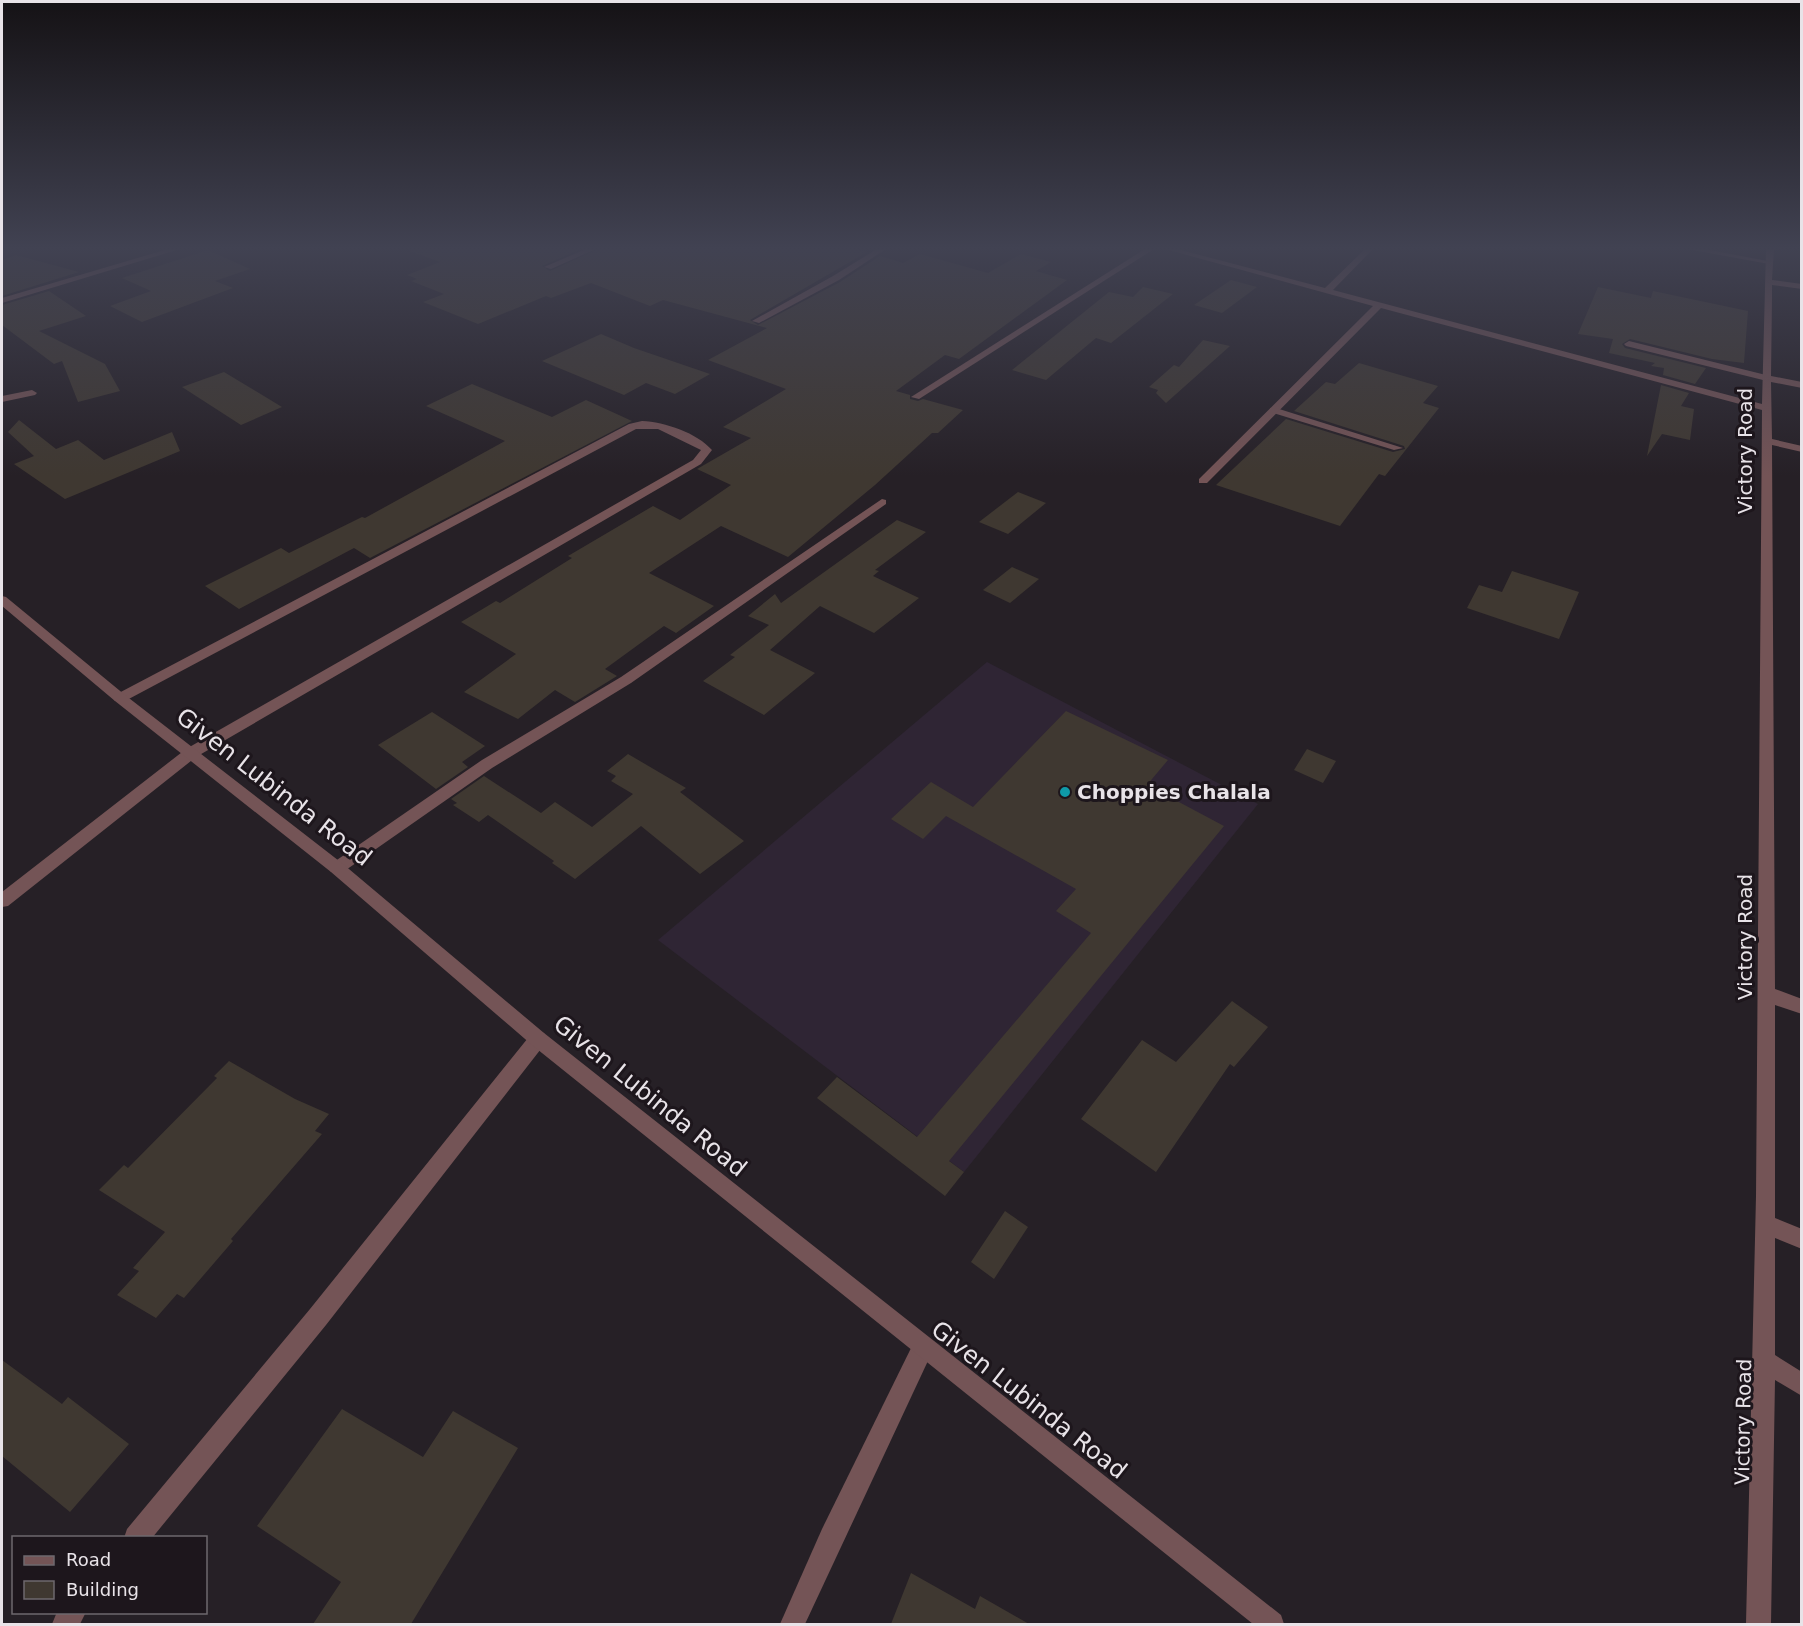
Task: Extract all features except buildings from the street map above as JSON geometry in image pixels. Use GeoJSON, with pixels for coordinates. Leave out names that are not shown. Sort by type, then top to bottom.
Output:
{"type":"FeatureCollection","features":[{"type":"Feature","properties":{"kind":"street"},"geometry":{"type":"LineString","coordinates":[[916,397],[1030,325]]}},
{"type":"Feature","properties":{"kind":"street"},"geometry":{"type":"LineString","coordinates":[[1203,481],[1359,325]]}},
{"type":"Feature","properties":{"kind":"street"},"geometry":{"type":"LineString","coordinates":[[1454,325],[1767,408]]}},
{"type":"Feature","properties":{"kind":"street","name":"Victory Road"},"geometry":{"type":"LineString","coordinates":[[1759,1624],[1766,1362],[1764,1223],[1767,994],[1768,325]]}},
{"type":"Feature","properties":{"kind":"street"},"geometry":{"type":"LineString","coordinates":[[1629,344],[1802,385]]}},
{"type":"Feature","properties":{"kind":"street"},"geometry":{"type":"LineString","coordinates":[[2,399],[32,393]]}},
{"type":"Feature","properties":{"kind":"street"},"geometry":{"type":"LineString","coordinates":[[1273,410],[1398,448]]}},
{"type":"Feature","properties":{"kind":"street"},"geometry":{"type":"LineString","coordinates":[[2,901],[191,753],[686,468],[704,456],[707,450],[656,424],[643,423],[633,426],[120,698]]}},
{"type":"Feature","properties":{"kind":"street"},"geometry":{"type":"LineString","coordinates":[[1767,441],[1802,449]]}},
{"type":"Feature","properties":{"kind":"street"},"geometry":{"type":"LineString","coordinates":[[337,868],[487,764],[626,680],[882,501]]}},
{"type":"Feature","properties":{"kind":"street","name":"Given Lubinda Road"},"geometry":{"type":"LineString","coordinates":[[2,600],[120,698],[337,868],[538,1039],[1272,1624]]}},
{"type":"Feature","properties":{"kind":"street"},"geometry":{"type":"LineString","coordinates":[[1767,994],[1802,1006]]}},
{"type":"Feature","properties":{"kind":"street"},"geometry":{"type":"LineString","coordinates":[[138,1536],[318,1317],[538,1039]]}},
{"type":"Feature","properties":{"kind":"street"},"geometry":{"type":"LineString","coordinates":[[1764,1223],[1802,1239]]}},
{"type":"Feature","properties":{"kind":"street"},"geometry":{"type":"LineString","coordinates":[[792,1624],[923,1348]]}},
{"type":"Feature","properties":{"kind":"street"},"geometry":{"type":"LineString","coordinates":[[1766,1362],[1802,1385]]}},
{"type":"Feature","properties":{"kind":"shaded area"},"geometry":{"type":"Polygon","coordinates":[[[987,662],[1258,804],[964,1172],[658,940],[987,662]]]}},
{"type":"Feature","properties":{"kind":"place","name":"Choppies Chalala"},"geometry":{"type":"Point","coordinates":[1065,792]}}]}
